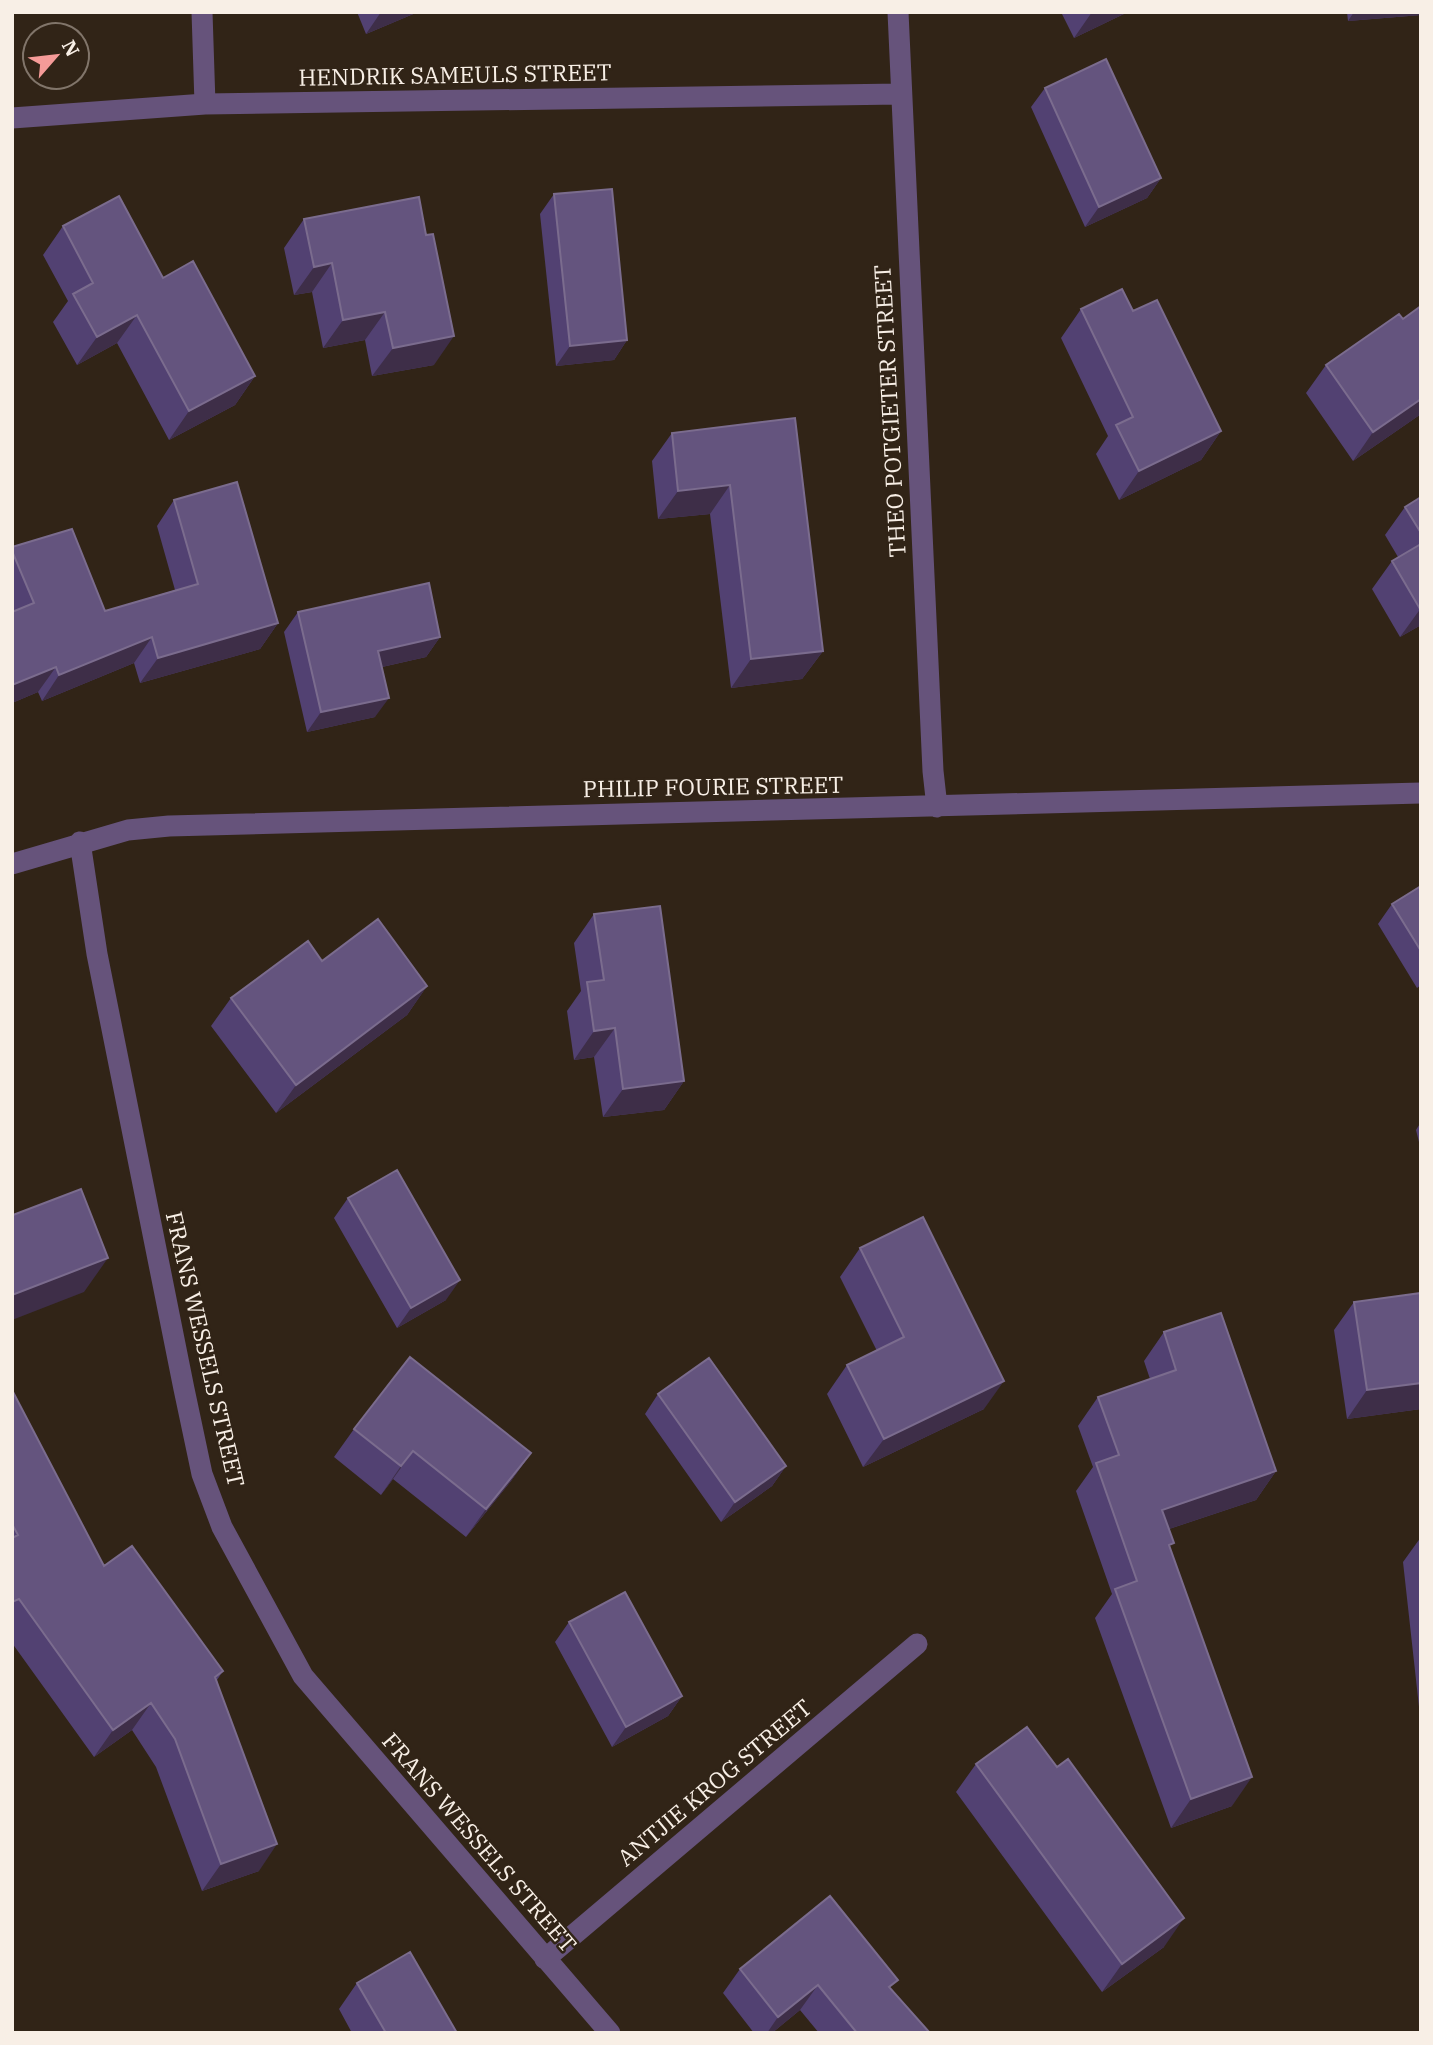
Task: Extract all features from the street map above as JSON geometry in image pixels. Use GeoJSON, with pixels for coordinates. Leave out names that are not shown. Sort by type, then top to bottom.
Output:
{"type":"FeatureCollection","features":[{"type":"Feature","properties":{"kind":"street"},"geometry":{"type":"LineString","coordinates":[[202,12],[205,104]]}},
{"type":"Feature","properties":{"kind":"street","name":"THEO POTGIETER STREET"},"geometry":{"type":"LineString","coordinates":[[898,12],[937,807]]}},
{"type":"Feature","properties":{"kind":"street","name":"HENDRIK SAMEULS STREET"},"geometry":{"type":"LineString","coordinates":[[12,118],[205,104],[900,94]]}},
{"type":"Feature","properties":{"kind":"street","name":"PHILIP FOURIE STREET"},"geometry":{"type":"LineString","coordinates":[[12,864],[128,830],[169,826],[1421,793]]}},
{"type":"Feature","properties":{"kind":"street","name":"FRANS WESSELS STREET"},"geometry":{"type":"LineString","coordinates":[[80,842],[97,954],[184,1389],[202,1474],[222,1527],[303,1676],[610,2033]]}},
{"type":"Feature","properties":{"kind":"street","name":"ANTJIE KROG STREET"},"geometry":{"type":"LineString","coordinates":[[545,1959],[917,1644]]}},
{"type":"Feature","properties":{"kind":"building"},"geometry":{"type":"Polygon","coordinates":[[[1106,59],[1161,178],[1099,207],[1045,88],[1106,59]]]}},
{"type":"Feature","properties":{"kind":"building"},"geometry":{"type":"Polygon","coordinates":[[[612,189],[627,340],[570,346],[554,194],[612,189]]]}},
{"type":"Feature","properties":{"kind":"building"},"geometry":{"type":"Polygon","coordinates":[[[119,196],[163,278],[193,261],[255,376],[189,411],[137,315],[97,337],[73,294],[93,283],[63,226],[119,196]]]}},
{"type":"Feature","properties":{"kind":"building"},"geometry":{"type":"Polygon","coordinates":[[[419,197],[426,235],[433,234],[454,336],[393,348],[385,312],[343,320],[332,263],[314,267],[304,219],[419,197]]]}},
{"type":"Feature","properties":{"kind":"building"},"geometry":{"type":"Polygon","coordinates":[[[1122,289],[1133,311],[1157,300],[1221,431],[1139,471],[1116,425],[1133,417],[1081,309],[1122,289]]]}},
{"type":"Feature","properties":{"kind":"building"},"geometry":{"type":"Polygon","coordinates":[[[1421,306],[1421,399],[1373,432],[1326,365],[1399,314],[1403,319],[1421,306]]]}},
{"type":"Feature","properties":{"kind":"building"},"geometry":{"type":"Polygon","coordinates":[[[795,418],[823,651],[751,659],[730,485],[678,491],[672,433],[795,418]]]}},
{"type":"Feature","properties":{"kind":"building"},"geometry":{"type":"Polygon","coordinates":[[[237,482],[278,623],[158,658],[152,637],[59,675],[56,667],[12,685],[12,612],[34,603],[12,547],[72,529],[105,611],[198,584],[174,500],[237,482]]]}},
{"type":"Feature","properties":{"kind":"building"},"geometry":{"type":"Polygon","coordinates":[[[1421,497],[1421,533],[1405,507],[1421,497]]]}},
{"type":"Feature","properties":{"kind":"building"},"geometry":{"type":"Polygon","coordinates":[[[1421,544],[1421,608],[1420,609],[1392,561],[1421,544]]]}},
{"type":"Feature","properties":{"kind":"building"},"geometry":{"type":"Polygon","coordinates":[[[429,583],[440,637],[378,651],[389,698],[321,712],[298,612],[429,583]]]}},
{"type":"Feature","properties":{"kind":"building"},"geometry":{"type":"Polygon","coordinates":[[[1421,886],[1421,951],[1392,904],[1421,886]]]}},
{"type":"Feature","properties":{"kind":"building"},"geometry":{"type":"Polygon","coordinates":[[[660,906],[684,1081],[623,1089],[615,1028],[594,1031],[587,982],[604,980],[594,914],[660,906]]]}},
{"type":"Feature","properties":{"kind":"building"},"geometry":{"type":"Polygon","coordinates":[[[378,919],[427,986],[296,1085],[231,998],[308,941],[322,961],[378,919]]]}},
{"type":"Feature","properties":{"kind":"building"},"geometry":{"type":"Polygon","coordinates":[[[397,1170],[460,1280],[411,1308],[348,1198],[397,1170]]]}},
{"type":"Feature","properties":{"kind":"building"},"geometry":{"type":"Polygon","coordinates":[[[81,1189],[108,1258],[12,1295],[12,1214],[81,1189]]]}},
{"type":"Feature","properties":{"kind":"building"},"geometry":{"type":"Polygon","coordinates":[[[923,1217],[1004,1381],[884,1439],[847,1365],[904,1337],[860,1248],[923,1217]]]}},
{"type":"Feature","properties":{"kind":"building"},"geometry":{"type":"Polygon","coordinates":[[[1421,1293],[1421,1383],[1367,1390],[1354,1302],[1421,1293]]]}},
{"type":"Feature","properties":{"kind":"building"},"geometry":{"type":"Polygon","coordinates":[[[1221,1313],[1276,1471],[1162,1510],[1174,1543],[1169,1545],[1252,1777],[1191,1799],[1115,1589],[1137,1581],[1096,1463],[1119,1455],[1098,1397],[1176,1370],[1164,1332],[1221,1313]]]}},
{"type":"Feature","properties":{"kind":"building"},"geometry":{"type":"Polygon","coordinates":[[[410,1357],[531,1453],[486,1509],[413,1451],[401,1466],[354,1429],[410,1357]]]}},
{"type":"Feature","properties":{"kind":"building"},"geometry":{"type":"Polygon","coordinates":[[[709,1358],[786,1466],[735,1502],[658,1394],[709,1358]]]}},
{"type":"Feature","properties":{"kind":"building"},"geometry":{"type":"Polygon","coordinates":[[[12,1390],[104,1566],[132,1546],[223,1671],[215,1677],[277,1844],[221,1864],[175,1739],[151,1703],[113,1730],[19,1599],[12,1602],[12,1538],[18,1535],[12,1524],[12,1390]]]}},
{"type":"Feature","properties":{"kind":"building"},"geometry":{"type":"Polygon","coordinates":[[[625,1592],[682,1696],[626,1727],[569,1622],[625,1592]]]}},
{"type":"Feature","properties":{"kind":"building"},"geometry":{"type":"Polygon","coordinates":[[[1027,1727],[1057,1767],[1068,1759],[1184,1918],[1122,1964],[976,1764],[1027,1727]]]}},
{"type":"Feature","properties":{"kind":"building"},"geometry":{"type":"Polygon","coordinates":[[[830,1896],[898,1980],[889,1987],[930,2033],[857,2033],[818,1985],[778,2017],[740,1969],[830,1896]]]}},
{"type":"Feature","properties":{"kind":"building"},"geometry":{"type":"Polygon","coordinates":[[[410,1952],[457,2033],[386,2033],[357,1983],[410,1952]]]}}]}
